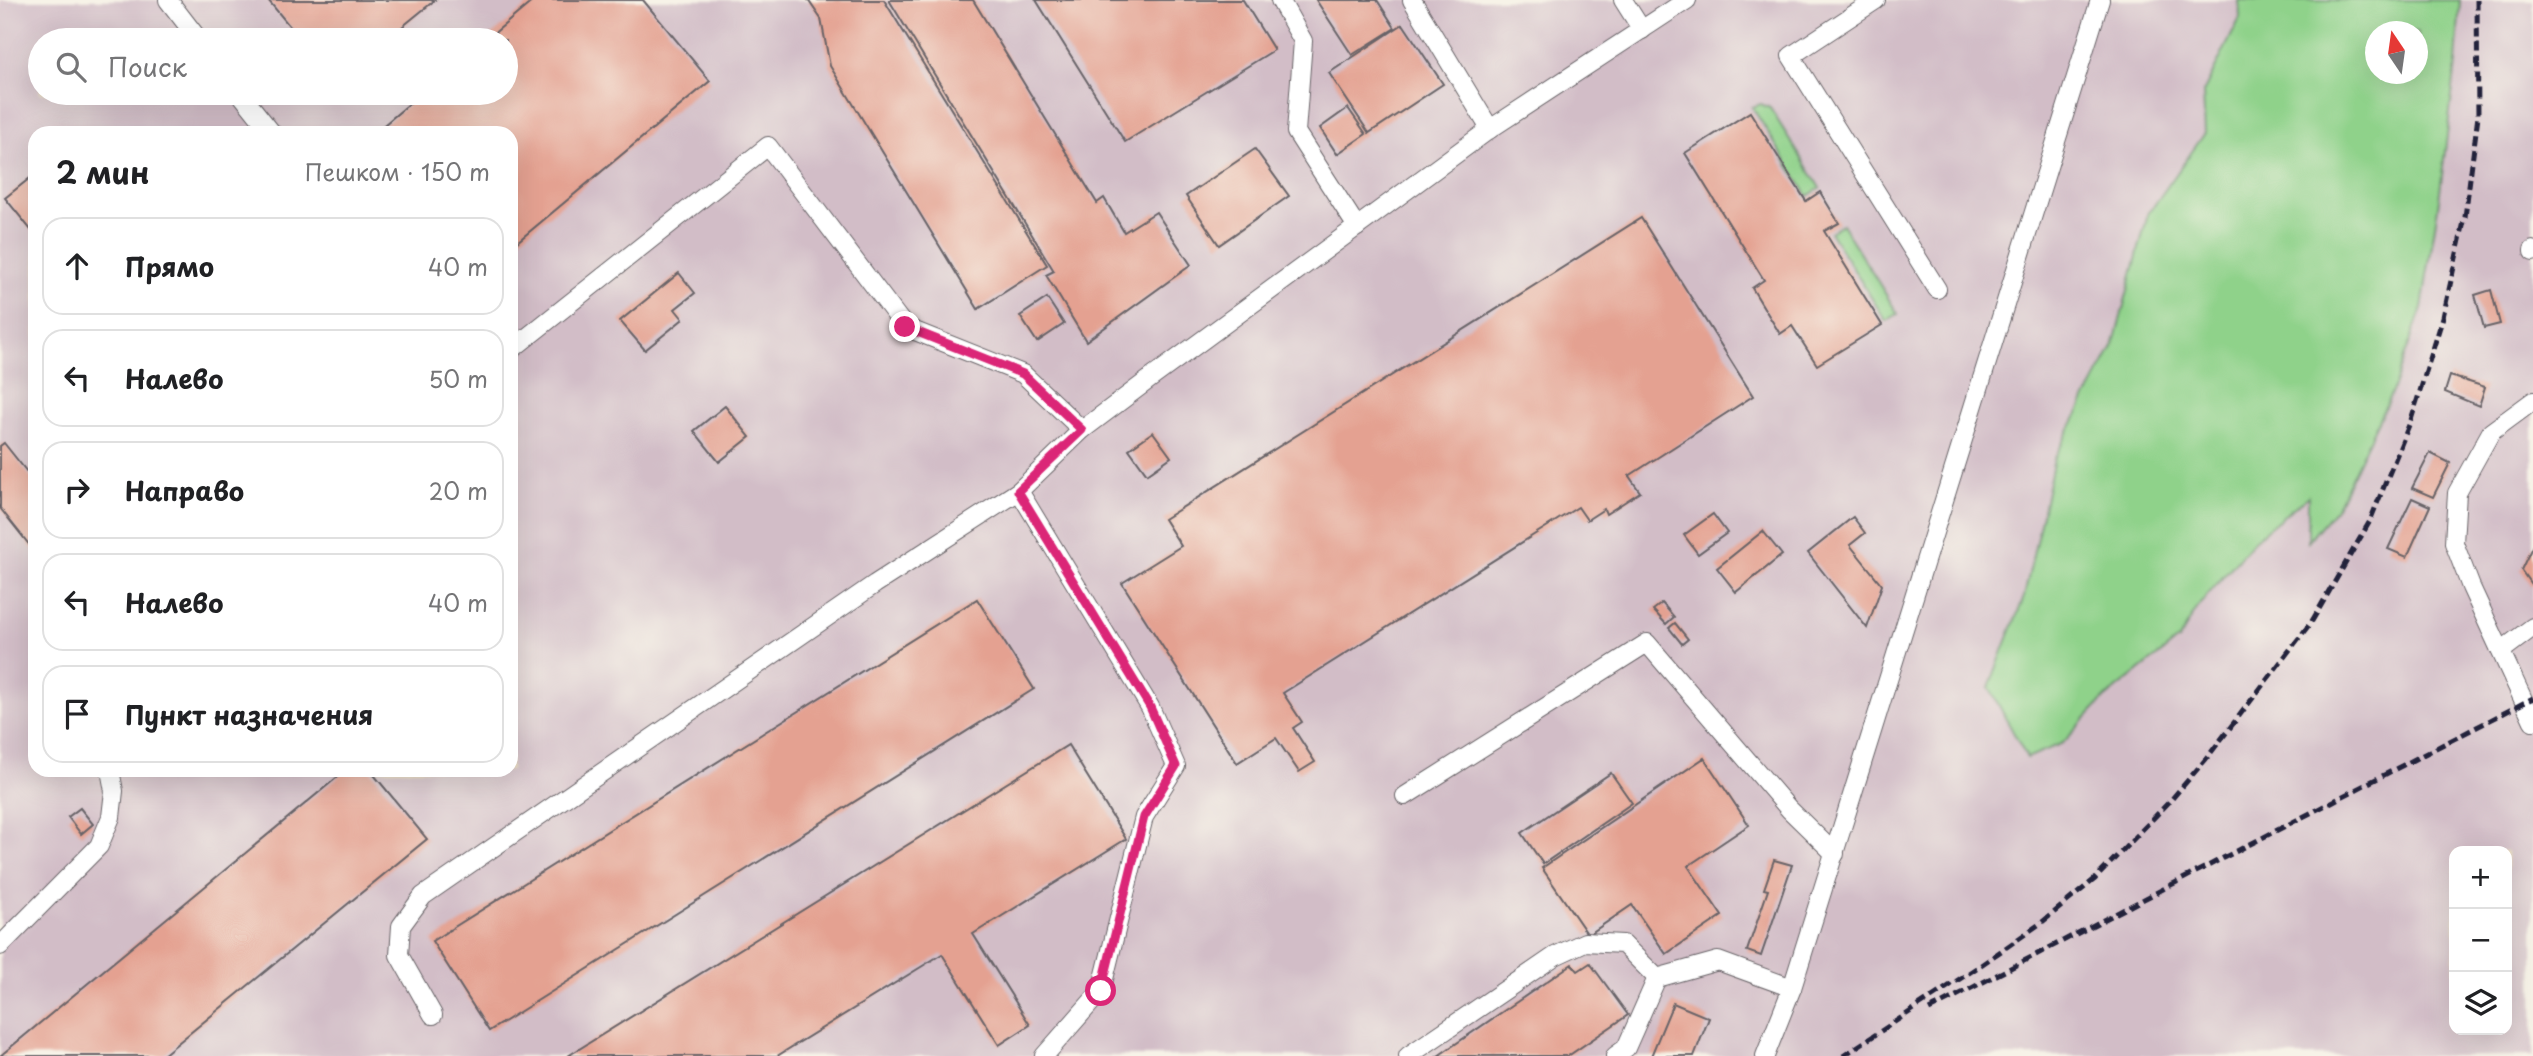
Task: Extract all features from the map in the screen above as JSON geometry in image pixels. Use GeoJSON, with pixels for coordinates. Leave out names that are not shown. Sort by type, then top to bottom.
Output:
{"type":"FeatureCollection","features":[{"type":"Feature","properties":{"kind":"lane"},"geometry":{"type":"LineString","coordinates":[[167,0],[189,28]]}},
{"type":"Feature","properties":{"kind":"lane"},"geometry":{"type":"LineString","coordinates":[[1280,0],[1303,41],[1296,132],[1357,227]]}},
{"type":"Feature","properties":{"kind":"lane"},"geometry":{"type":"LineString","coordinates":[[1412,0],[1490,129]]}},
{"type":"Feature","properties":{"kind":"lane"},"geometry":{"type":"LineString","coordinates":[[1623,0],[1642,30]]}},
{"type":"Feature","properties":{"kind":"lane"},"geometry":{"type":"LineString","coordinates":[[433,1015],[398,956],[401,926],[423,896],[875,584],[1018,491],[1082,430],[1490,129],[1687,0]]}},
{"type":"Feature","properties":{"kind":"lane"},"geometry":{"type":"LineString","coordinates":[[1876,0],[1791,56],[1937,289]]}},
{"type":"Feature","properties":{"kind":"lane"},"geometry":{"type":"LineString","coordinates":[[1765,1056],[1792,988],[1835,854],[2100,0]]}},
{"type":"Feature","properties":{"kind":"lane"},"geometry":{"type":"LineString","coordinates":[[250,105],[266,126]]}},
{"type":"Feature","properties":{"kind":"lane"},"geometry":{"type":"LineString","coordinates":[[518,344],[768,146],[905,327],[1023,374],[1082,430]]}},
{"type":"Feature","properties":{"kind":"lane"},"geometry":{"type":"LineString","coordinates":[[2533,401],[2491,432],[2457,494],[2454,543],[2471,587],[2533,720]]}},
{"type":"Feature","properties":{"kind":"lane"},"geometry":{"type":"LineString","coordinates":[[1018,491],[1150,707],[1176,766],[1144,817],[1101,991],[1044,1056]]}},
{"type":"Feature","properties":{"kind":"lane"},"geometry":{"type":"LineString","coordinates":[[2501,651],[2533,627]]}},
{"type":"Feature","properties":{"kind":"lane"},"geometry":{"type":"LineString","coordinates":[[1405,796],[1647,643],[1789,809],[1835,854]]}},
{"type":"Feature","properties":{"kind":"lane"},"geometry":{"type":"LineString","coordinates":[[0,946],[100,846],[111,817],[114,791],[111,777]]}},
{"type":"Feature","properties":{"kind":"lane"},"geometry":{"type":"LineString","coordinates":[[1408,1056],[1555,956],[1585,942],[1623,944],[1657,978]]}},
{"type":"Feature","properties":{"kind":"lane"},"geometry":{"type":"LineString","coordinates":[[1657,978],[1718,961],[1792,988]]}},
{"type":"Feature","properties":{"kind":"lane"},"geometry":{"type":"LineString","coordinates":[[1615,1056],[1626,1048],[1657,978]]}},
{"type":"Feature","properties":{"kind":"shaded area"},"geometry":{"type":"Polygon","coordinates":[[[0,0],[2533,0],[2533,1056],[0,1056],[0,0]]]}},
{"type":"Feature","properties":{"kind":"green space"},"geometry":{"type":"Polygon","coordinates":[[[2239,0],[2460,0],[2456,64],[2422,308],[2392,392],[2337,507],[2308,541],[2308,496],[2255,539],[2200,604],[2179,639],[2104,699],[2063,743],[2027,758],[1989,687],[2024,597],[2054,459],[2113,347],[2148,214],[2205,133],[2203,93],[2240,18],[2239,0]]]}},
{"type":"Feature","properties":{"kind":"green space"},"geometry":{"type":"Polygon","coordinates":[[[1761,104],[1770,108],[1820,188],[1808,196],[1752,107],[1761,104]]]}},
{"type":"Feature","properties":{"kind":"green space"},"geometry":{"type":"Polygon","coordinates":[[[1842,224],[1898,314],[1886,321],[1830,232],[1842,224]]]}},
{"type":"Feature","properties":{"kind":"building"},"geometry":{"type":"Polygon","coordinates":[[[268,0],[435,0],[401,28],[291,28],[268,0]]]}},
{"type":"Feature","properties":{"kind":"building"},"geometry":{"type":"Polygon","coordinates":[[[534,0],[643,0],[710,81],[518,241],[518,126],[383,126],[408,105],[518,105],[518,28],[500,28],[534,0]]]}},
{"type":"Feature","properties":{"kind":"building"},"geometry":{"type":"Polygon","coordinates":[[[808,0],[884,0],[1047,265],[978,309],[830,66],[821,19],[808,0]]]}},
{"type":"Feature","properties":{"kind":"building"},"geometry":{"type":"Polygon","coordinates":[[[889,0],[973,0],[1097,203],[1104,198],[1124,232],[1156,212],[1191,265],[1086,341],[1046,275],[1054,271],[889,0]]]}},
{"type":"Feature","properties":{"kind":"building"},"geometry":{"type":"Polygon","coordinates":[[[1036,0],[1243,0],[1274,50],[1125,142],[1036,0]]]}},
{"type":"Feature","properties":{"kind":"building"},"geometry":{"type":"Polygon","coordinates":[[[1316,0],[1377,0],[1395,28],[1352,55],[1316,0]]]}},
{"type":"Feature","properties":{"kind":"building"},"geometry":{"type":"Polygon","coordinates":[[[1403,24],[1443,84],[1369,133],[1329,73],[1403,24]]]}},
{"type":"Feature","properties":{"kind":"building"},"geometry":{"type":"Polygon","coordinates":[[[1348,108],[1366,134],[1337,154],[1320,128],[1348,108]]]}},
{"type":"Feature","properties":{"kind":"building"},"geometry":{"type":"Polygon","coordinates":[[[1750,112],[1806,201],[1820,192],[1839,223],[1824,231],[1882,325],[1817,365],[1792,326],[1780,334],[1752,288],[1764,280],[1685,153],[1750,112]]]}},
{"type":"Feature","properties":{"kind":"building"},"geometry":{"type":"Polygon","coordinates":[[[1255,149],[1289,196],[1219,245],[1186,196],[1255,149]]]}},
{"type":"Feature","properties":{"kind":"building"},"geometry":{"type":"Polygon","coordinates":[[[28,180],[28,226],[5,198],[28,180]]]}},
{"type":"Feature","properties":{"kind":"building"},"geometry":{"type":"Polygon","coordinates":[[[1641,218],[1753,396],[1629,476],[1640,492],[1606,514],[1604,509],[1587,520],[1578,507],[1283,693],[1302,722],[1293,728],[1315,762],[1299,772],[1276,738],[1237,763],[1122,583],[1181,546],[1164,519],[1641,218]]]}},
{"type":"Feature","properties":{"kind":"building"},"geometry":{"type":"Polygon","coordinates":[[[679,273],[695,293],[675,309],[683,319],[645,350],[620,321],[679,273]]]}},
{"type":"Feature","properties":{"kind":"building"},"geometry":{"type":"Polygon","coordinates":[[[2491,290],[2500,324],[2484,328],[2475,295],[2491,290]]]}},
{"type":"Feature","properties":{"kind":"building"},"geometry":{"type":"Polygon","coordinates":[[[1047,298],[1064,324],[1037,342],[1020,316],[1047,298]]]}},
{"type":"Feature","properties":{"kind":"building"},"geometry":{"type":"Polygon","coordinates":[[[2450,376],[2485,387],[2479,406],[2445,392],[2450,376]]]}},
{"type":"Feature","properties":{"kind":"building"},"geometry":{"type":"Polygon","coordinates":[[[725,406],[750,437],[719,462],[694,431],[725,406]]]}},
{"type":"Feature","properties":{"kind":"building"},"geometry":{"type":"Polygon","coordinates":[[[1153,432],[1171,457],[1147,474],[1129,449],[1153,432]]]}},
{"type":"Feature","properties":{"kind":"building"},"geometry":{"type":"Polygon","coordinates":[[[4,443],[28,473],[28,543],[0,508],[0,446],[4,443]]]}},
{"type":"Feature","properties":{"kind":"building"},"geometry":{"type":"Polygon","coordinates":[[[2430,453],[2450,463],[2433,497],[2412,488],[2430,453]]]}},
{"type":"Feature","properties":{"kind":"building"},"geometry":{"type":"Polygon","coordinates":[[[2412,498],[2430,506],[2407,557],[2388,549],[2412,498]]]}},
{"type":"Feature","properties":{"kind":"building"},"geometry":{"type":"Polygon","coordinates":[[[1713,514],[1727,533],[1698,554],[1684,535],[1713,514]]]}},
{"type":"Feature","properties":{"kind":"building"},"geometry":{"type":"Polygon","coordinates":[[[1853,517],[1865,533],[1850,545],[1882,585],[1867,628],[1808,553],[1853,517]]]}},
{"type":"Feature","properties":{"kind":"building"},"geometry":{"type":"Polygon","coordinates":[[[1763,531],[1782,555],[1736,592],[1717,568],[1763,531]]]}},
{"type":"Feature","properties":{"kind":"building"},"geometry":{"type":"Polygon","coordinates":[[[2533,545],[2533,587],[2521,570],[2533,545]]]}},
{"type":"Feature","properties":{"kind":"building"},"geometry":{"type":"Polygon","coordinates":[[[977,599],[1034,689],[489,1031],[432,941],[977,599]]]}},
{"type":"Feature","properties":{"kind":"building"},"geometry":{"type":"Polygon","coordinates":[[[1662,603],[1674,617],[1666,624],[1653,610],[1662,603]]]}},
{"type":"Feature","properties":{"kind":"building"},"geometry":{"type":"Polygon","coordinates":[[[1675,623],[1688,639],[1682,644],[1669,628],[1675,623]]]}},
{"type":"Feature","properties":{"kind":"building"},"geometry":{"type":"Polygon","coordinates":[[[1068,745],[1126,839],[973,934],[1030,1025],[999,1045],[942,954],[777,1056],[568,1056],[1068,745]]]}},
{"type":"Feature","properties":{"kind":"building"},"geometry":{"type":"Polygon","coordinates":[[[1704,758],[1749,825],[1688,866],[1722,916],[1666,954],[1632,905],[1588,935],[1542,868],[1704,758]]]}},
{"type":"Feature","properties":{"kind":"building"},"geometry":{"type":"Polygon","coordinates":[[[1611,773],[1632,803],[1543,864],[1522,833],[1611,773]]]}},
{"type":"Feature","properties":{"kind":"building"},"geometry":{"type":"Polygon","coordinates":[[[338,777],[376,777],[427,839],[162,1056],[0,1056],[338,777]]]}},
{"type":"Feature","properties":{"kind":"building"},"geometry":{"type":"Polygon","coordinates":[[[80,808],[93,824],[81,834],[68,817],[80,808]]]}},
{"type":"Feature","properties":{"kind":"building"},"geometry":{"type":"Polygon","coordinates":[[[1774,860],[1792,865],[1761,956],[1747,951],[1768,890],[1764,889],[1774,860]]]}},
{"type":"Feature","properties":{"kind":"building"},"geometry":{"type":"Polygon","coordinates":[[[1590,963],[1628,1015],[1568,1056],[1438,1056],[1572,964],[1578,971],[1590,963]]]}},
{"type":"Feature","properties":{"kind":"building"},"geometry":{"type":"Polygon","coordinates":[[[1673,1003],[1709,1018],[1694,1056],[1651,1056],[1673,1003]]]}},
{"type":"Feature","properties":{"kind":"railway"},"geometry":{"type":"LineString","coordinates":[[1843,1056],[2041,923],[2095,879],[2206,759],[2312,621],[2370,521],[2411,420],[2443,317],[2465,217],[2478,116],[2477,0]]}},
{"type":"Feature","properties":{"kind":"railway"},"geometry":{"type":"LineString","coordinates":[[1929,1010],[2533,698]]}},
{"type":"Feature","properties":{"kind":"route"},"geometry":{"type":"LineString","coordinates":[[905,327],[1023,374],[1082,430],[1018,491],[1150,707],[1176,766],[1144,817],[1101,991]]}}]}
